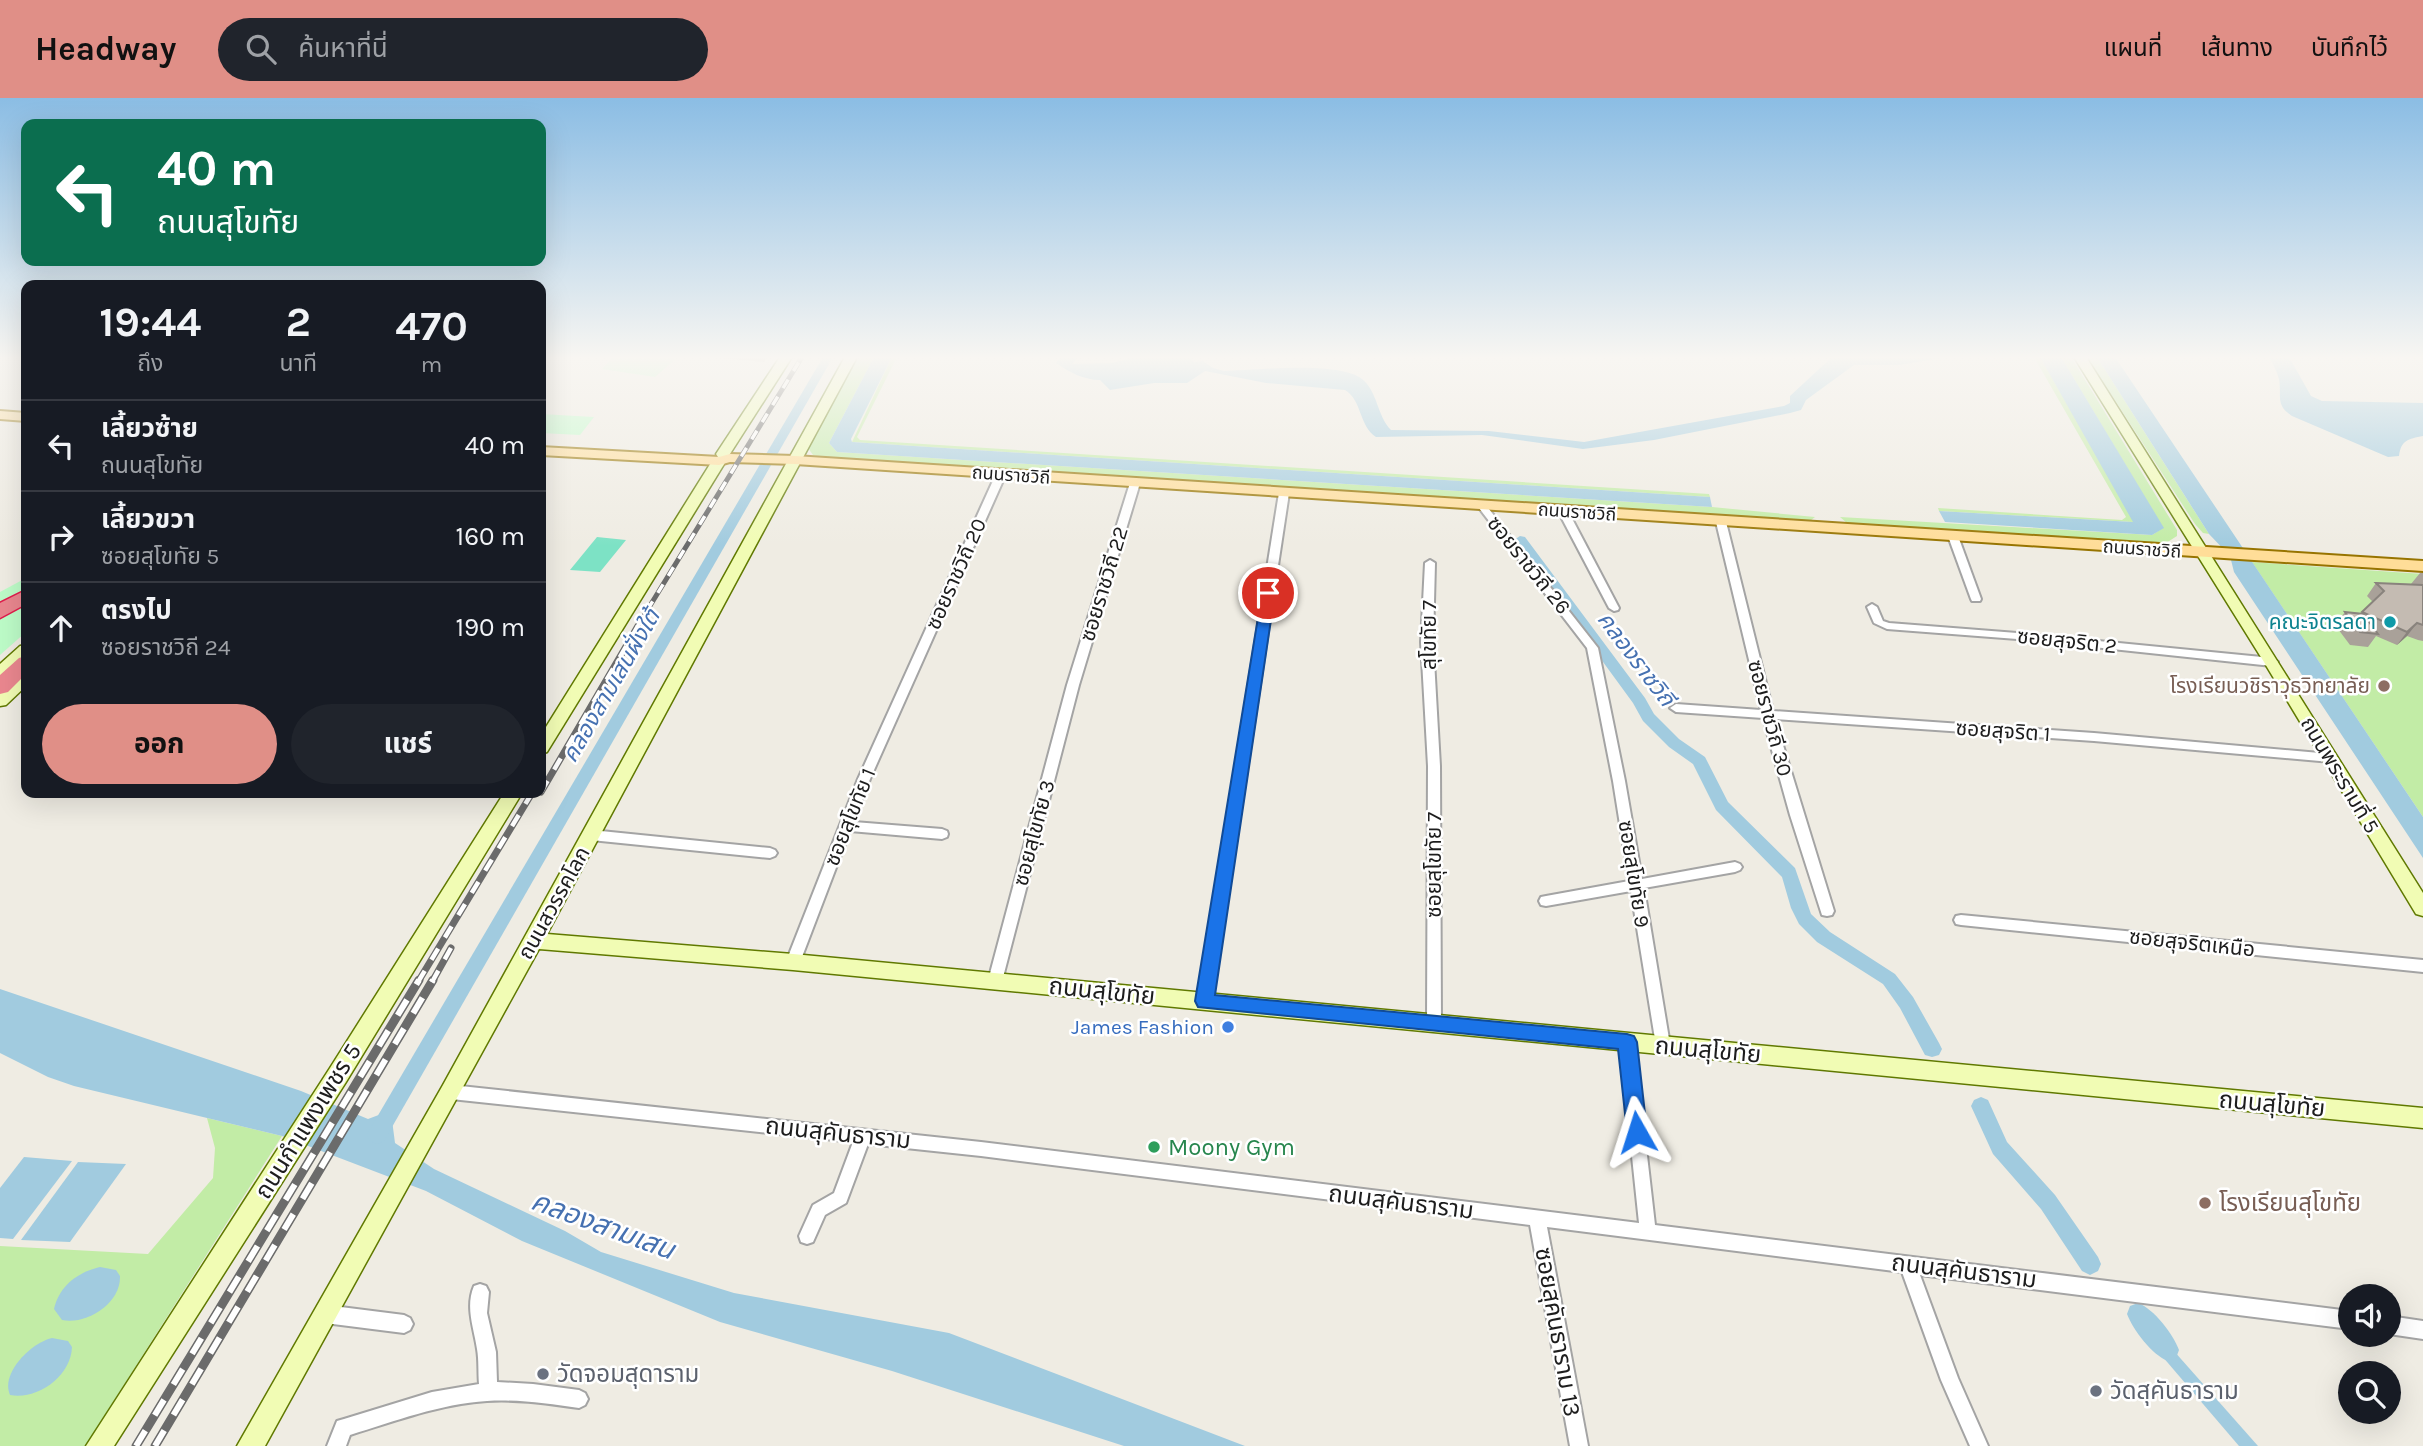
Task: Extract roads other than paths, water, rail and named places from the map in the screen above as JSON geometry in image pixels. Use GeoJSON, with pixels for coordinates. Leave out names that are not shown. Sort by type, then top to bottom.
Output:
{"type":"FeatureCollection","features":[{"type":"Feature","properties":{"kind":"highway"},"geometry":{"type":"LineString","coordinates":[[0,600],[21,590]]}},
{"type":"Feature","properties":{"kind":"highway"},"geometry":{"type":"LineString","coordinates":[[0,612],[21,600]]}},
{"type":"Feature","properties":{"kind":"highway"},"geometry":{"type":"LineString","coordinates":[[0,675],[21,661]]}},
{"type":"Feature","properties":{"kind":"highway"},"geometry":{"type":"LineString","coordinates":[[0,687],[21,668]]}},
{"type":"Feature","properties":{"kind":"main road","name":"ถนนราชวิถี"},"geometry":{"type":"LineString","coordinates":[[546,439],[759,459],[2423,566]]}},
{"type":"Feature","properties":{"kind":"main road"},"geometry":{"type":"LineString","coordinates":[[546,445],[722,456]]}},
{"type":"Feature","properties":{"kind":"main road","name":"ถนนราชวิถี"},"geometry":{"type":"LineString","coordinates":[[546,451],[722,456]]}},
{"type":"Feature","properties":{"kind":"street"},"geometry":{"type":"LineString","coordinates":[[546,740],[745,420]]}},
{"type":"Feature","properties":{"kind":"street","name":"ถนนสวรรคโลก"},"geometry":{"type":"LineString","coordinates":[[250,1446],[447,1099],[814,420]]}},
{"type":"Feature","properties":{"kind":"street","name":"ถนนพระรามที่ 5"},"geometry":{"type":"LineString","coordinates":[[2119,420],[2423,909]]}},
{"type":"Feature","properties":{"kind":"street","name":"ซอยราชวิถี 20"},"geometry":{"type":"LineString","coordinates":[[911,674],[1001,474]]}},
{"type":"Feature","properties":{"kind":"street","name":"ซอยราชวิถี 22"},"geometry":{"type":"LineString","coordinates":[[1073,685],[1135,483]]}},
{"type":"Feature","properties":{"kind":"street"},"geometry":{"type":"LineString","coordinates":[[1205,1001],[1284,493]]}},
{"type":"Feature","properties":{"kind":"street","name":"ซอยราชวิถี 26"},"geometry":{"type":"LineString","coordinates":[[1482,506],[1592,648],[1602,703]]}},
{"type":"Feature","properties":{"kind":"street"},"geometry":{"type":"LineString","coordinates":[[1563,511],[1614,608]]}},
{"type":"Feature","properties":{"kind":"street","name":"ซอยราชวิถี 30"},"geometry":{"type":"LineString","coordinates":[[1721,522],[1733,579],[1796,816],[1827,911]]}},
{"type":"Feature","properties":{"kind":"street"},"geometry":{"type":"LineString","coordinates":[[1953,536],[1976,599]]}},
{"type":"Feature","properties":{"kind":"street","name":"สุโขทัย 7"},"geometry":{"type":"LineString","coordinates":[[1430,563],[1427,642],[1430,707]]}},
{"type":"Feature","properties":{"kind":"street","name":"ซอยสุจริต 2"},"geometry":{"type":"LineString","coordinates":[[1872,607],[1879,623],[1887,626],[2017,636],[2272,662]]}},
{"type":"Feature","properties":{"kind":"street"},"geometry":{"type":"LineString","coordinates":[[0,675],[21,655]]}},
{"type":"Feature","properties":{"kind":"street","name":"ซอยสุโขทัย 1"},"geometry":{"type":"LineString","coordinates":[[793,962],[845,826],[911,674]]}},
{"type":"Feature","properties":{"kind":"street"},"geometry":{"type":"LineString","coordinates":[[0,701],[21,682]]}},
{"type":"Feature","properties":{"kind":"street","name":"ซอยสุโขทัย 3"},"geometry":{"type":"LineString","coordinates":[[995,981],[1073,685]]}},
{"type":"Feature","properties":{"kind":"street","name":"ซอยสุโขทัย 9"},"geometry":{"type":"LineString","coordinates":[[1602,703],[1619,781],[1663,1045]]}},
{"type":"Feature","properties":{"kind":"street","name":"ซอยสุโขทัย 7"},"geometry":{"type":"LineString","coordinates":[[1430,707],[1434,766],[1434,1023]]}},
{"type":"Feature","properties":{"kind":"street","name":"ซอยสุจริต 1"},"geometry":{"type":"LineString","coordinates":[[1676,708],[2094,737],[2331,758]]}},
{"type":"Feature","properties":{"kind":"street","name":"ถนนกำแพงเพชร 5"},"geometry":{"type":"LineString","coordinates":[[99,1446],[338,1075],[510,798]]}},
{"type":"Feature","properties":{"kind":"street"},"geometry":{"type":"LineString","coordinates":[[845,826],[943,834]]}},
{"type":"Feature","properties":{"kind":"street"},"geometry":{"type":"LineString","coordinates":[[591,835],[770,853]]}},
{"type":"Feature","properties":{"kind":"street"},"geometry":{"type":"LineString","coordinates":[[1546,901],[1735,867]]}},
{"type":"Feature","properties":{"kind":"street","name":"ซอยสุจริตเหนือ"},"geometry":{"type":"LineString","coordinates":[[1961,920],[2423,966]]}},
{"type":"Feature","properties":{"kind":"street","name":"ถนนสุโขทัย"},"geometry":{"type":"LineString","coordinates":[[533,941],[793,962],[2423,1118]]}},
{"type":"Feature","properties":{"kind":"street"},"geometry":{"type":"LineString","coordinates":[[1627,1042],[1648,1233]]}},
{"type":"Feature","properties":{"kind":"street","name":"ถนนสุคันธาราม"},"geometry":{"type":"LineString","coordinates":[[447,1099],[863,1136],[2338,1318]]}},
{"type":"Feature","properties":{"kind":"street"},"geometry":{"type":"LineString","coordinates":[[807,1236],[819,1210],[840,1198],[863,1136]]}},
{"type":"Feature","properties":{"kind":"street","name":"ซอยสุคันธาราม 13"},"geometry":{"type":"LineString","coordinates":[[1537,1219],[1579,1446]]}},
{"type":"Feature","properties":{"kind":"street"},"geometry":{"type":"LineString","coordinates":[[1908,1264],[1950,1380],[1979,1446]]}},
{"type":"Feature","properties":{"kind":"street"},"geometry":{"type":"LineString","coordinates":[[480,1292],[478,1313],[487,1352],[488,1392]]}},
{"type":"Feature","properties":{"kind":"street"},"geometry":{"type":"LineString","coordinates":[[325,1314],[404,1324]]}},
{"type":"Feature","properties":{"kind":"street"},"geometry":{"type":"LineString","coordinates":[[2401,1327],[2423,1330]]}},
{"type":"Feature","properties":{"kind":"street"},"geometry":{"type":"LineString","coordinates":[[336,1446],[344,1428],[418,1404],[488,1392],[579,1399]]}},
{"type":"Feature","properties":{"kind":"water"},"geometry":{"type":"Polygon","coordinates":[[[841,420],[861,420],[852,442],[1710,497],[1712,507],[837,452],[829,443],[841,420]]]}},
{"type":"Feature","properties":{"kind":"water"},"geometry":{"type":"Polygon","coordinates":[[[1363,420],[1384,420],[1391,430],[1489,431],[1584,442],[1707,420],[1755,420],[1654,440],[1583,449],[1482,435],[1376,437],[1363,420]]]}},
{"type":"Feature","properties":{"kind":"water"},"geometry":{"type":"Polygon","coordinates":[[[2075,420],[2099,420],[2164,528],[2152,535],[1945,522],[1939,511],[2133,522],[2075,420]]]}},
{"type":"Feature","properties":{"kind":"water"},"geometry":{"type":"Polygon","coordinates":[[[2137,420],[2157,420],[2423,817],[2423,858],[2234,572],[2230,556],[2209,534],[2137,420]]]}},
{"type":"Feature","properties":{"kind":"water"},"geometry":{"type":"Polygon","coordinates":[[[2301,420],[2423,420],[2423,436],[2406,441],[2399,456],[2388,457],[2301,420]]]}},
{"type":"Feature","properties":{"kind":"water"},"geometry":{"type":"Polygon","coordinates":[[[0,989],[301,1091],[368,1119],[384,1113],[392,1120],[395,1143],[434,1169],[565,1231],[601,1252],[734,1293],[949,1333],[1245,1446],[1124,1446],[892,1371],[720,1322],[522,1241],[426,1191],[282,1136],[74,1086],[48,1077],[0,1053],[0,989]]]}},
{"type":"Feature","properties":{"kind":"water"},"geometry":{"type":"Polygon","coordinates":[[[24,1157],[72,1161],[13,1239],[0,1238],[0,1188],[24,1157]]]}},
{"type":"Feature","properties":{"kind":"water"},"geometry":{"type":"Polygon","coordinates":[[[78,1162],[126,1164],[70,1242],[21,1240],[78,1162]]]}},
{"type":"Feature","properties":{"kind":"water"},"geometry":{"type":"Polygon","coordinates":[[[100,1267],[116,1270],[120,1276],[115,1295],[101,1310],[92,1315],[72,1321],[62,1320],[54,1309],[60,1293],[77,1276],[100,1267]]]}},
{"type":"Feature","properties":{"kind":"water"},"geometry":{"type":"Polygon","coordinates":[[[2158,1333],[2258,1446],[2239,1446],[2150,1342],[2158,1333]]]}},
{"type":"Feature","properties":{"kind":"water"},"geometry":{"type":"Polygon","coordinates":[[[52,1338],[68,1341],[72,1347],[66,1367],[42,1390],[21,1396],[10,1395],[10,1377],[20,1359],[36,1345],[52,1338]]]}},
{"type":"Feature","properties":{"kind":"waterway","name":"คลองสามเสนฝั่งใต้"},"geometry":{"type":"LineString","coordinates":[[377,1135],[792,420]]}},
{"type":"Feature","properties":{"kind":"waterway","name":"คลองราชวิถี"},"geometry":{"type":"LineString","coordinates":[[1520,540],[1640,701],[1648,717],[1674,743],[1699,761],[1722,806],[1789,873],[1805,919],[1823,937],[1879,971],[1895,985],[1932,1049]]}},
{"type":"Feature","properties":{"kind":"waterway","name":"คลองราชวิถี"},"geometry":{"type":"LineString","coordinates":[[1981,1106],[2000,1148],[2048,1202],[2090,1264]]}},
{"type":"Feature","properties":{"kind":"waterway","name":"คลองราชวิถี"},"geometry":{"type":"LineString","coordinates":[[2138,1314],[2168,1350]]}},
{"type":"Feature","properties":{"kind":"railway"},"geometry":{"type":"LineString","coordinates":[[637,627],[764,420]]}},
{"type":"Feature","properties":{"kind":"railway"},"geometry":{"type":"LineString","coordinates":[[546,783],[638,626]]}},
{"type":"Feature","properties":{"kind":"railway"},"geometry":{"type":"LineString","coordinates":[[418,982],[529,798]]}},
{"type":"Feature","properties":{"kind":"railway"},"geometry":{"type":"LineString","coordinates":[[432,982],[451,948]]}},
{"type":"Feature","properties":{"kind":"railway"},"geometry":{"type":"LineString","coordinates":[[136,1446],[419,980]]}},
{"type":"Feature","properties":{"kind":"railway"},"geometry":{"type":"LineString","coordinates":[[155,1446],[433,980]]}},
{"type":"Feature","properties":{"kind":"place","name":"คณะจิตรลดา"},"geometry":{"type":"Point","coordinates":[2390,622]}},
{"type":"Feature","properties":{"kind":"place","name":"โรงเรียนวชิราวุธวิทยาลัย"},"geometry":{"type":"Point","coordinates":[2384,686]}},
{"type":"Feature","properties":{"kind":"place","name":"James Fashion"},"geometry":{"type":"Point","coordinates":[1228,1027]}},
{"type":"Feature","properties":{"kind":"place","name":"Moony Gym"},"geometry":{"type":"Point","coordinates":[1154,1147]}},
{"type":"Feature","properties":{"kind":"place","name":"โรงเรียนสุโขทัย"},"geometry":{"type":"Point","coordinates":[2205,1203]}},
{"type":"Feature","properties":{"kind":"place","name":"วัดจอมสุดาราม"},"geometry":{"type":"Point","coordinates":[543,1374]}},
{"type":"Feature","properties":{"kind":"place","name":"วัดสุคันธาราม"},"geometry":{"type":"Point","coordinates":[2096,1391]}},
{"type":"Feature","properties":{"kind":"water label","name":"คลองสามเสน"},"geometry":{"type":"Point","coordinates":[603,1225]}}]}
